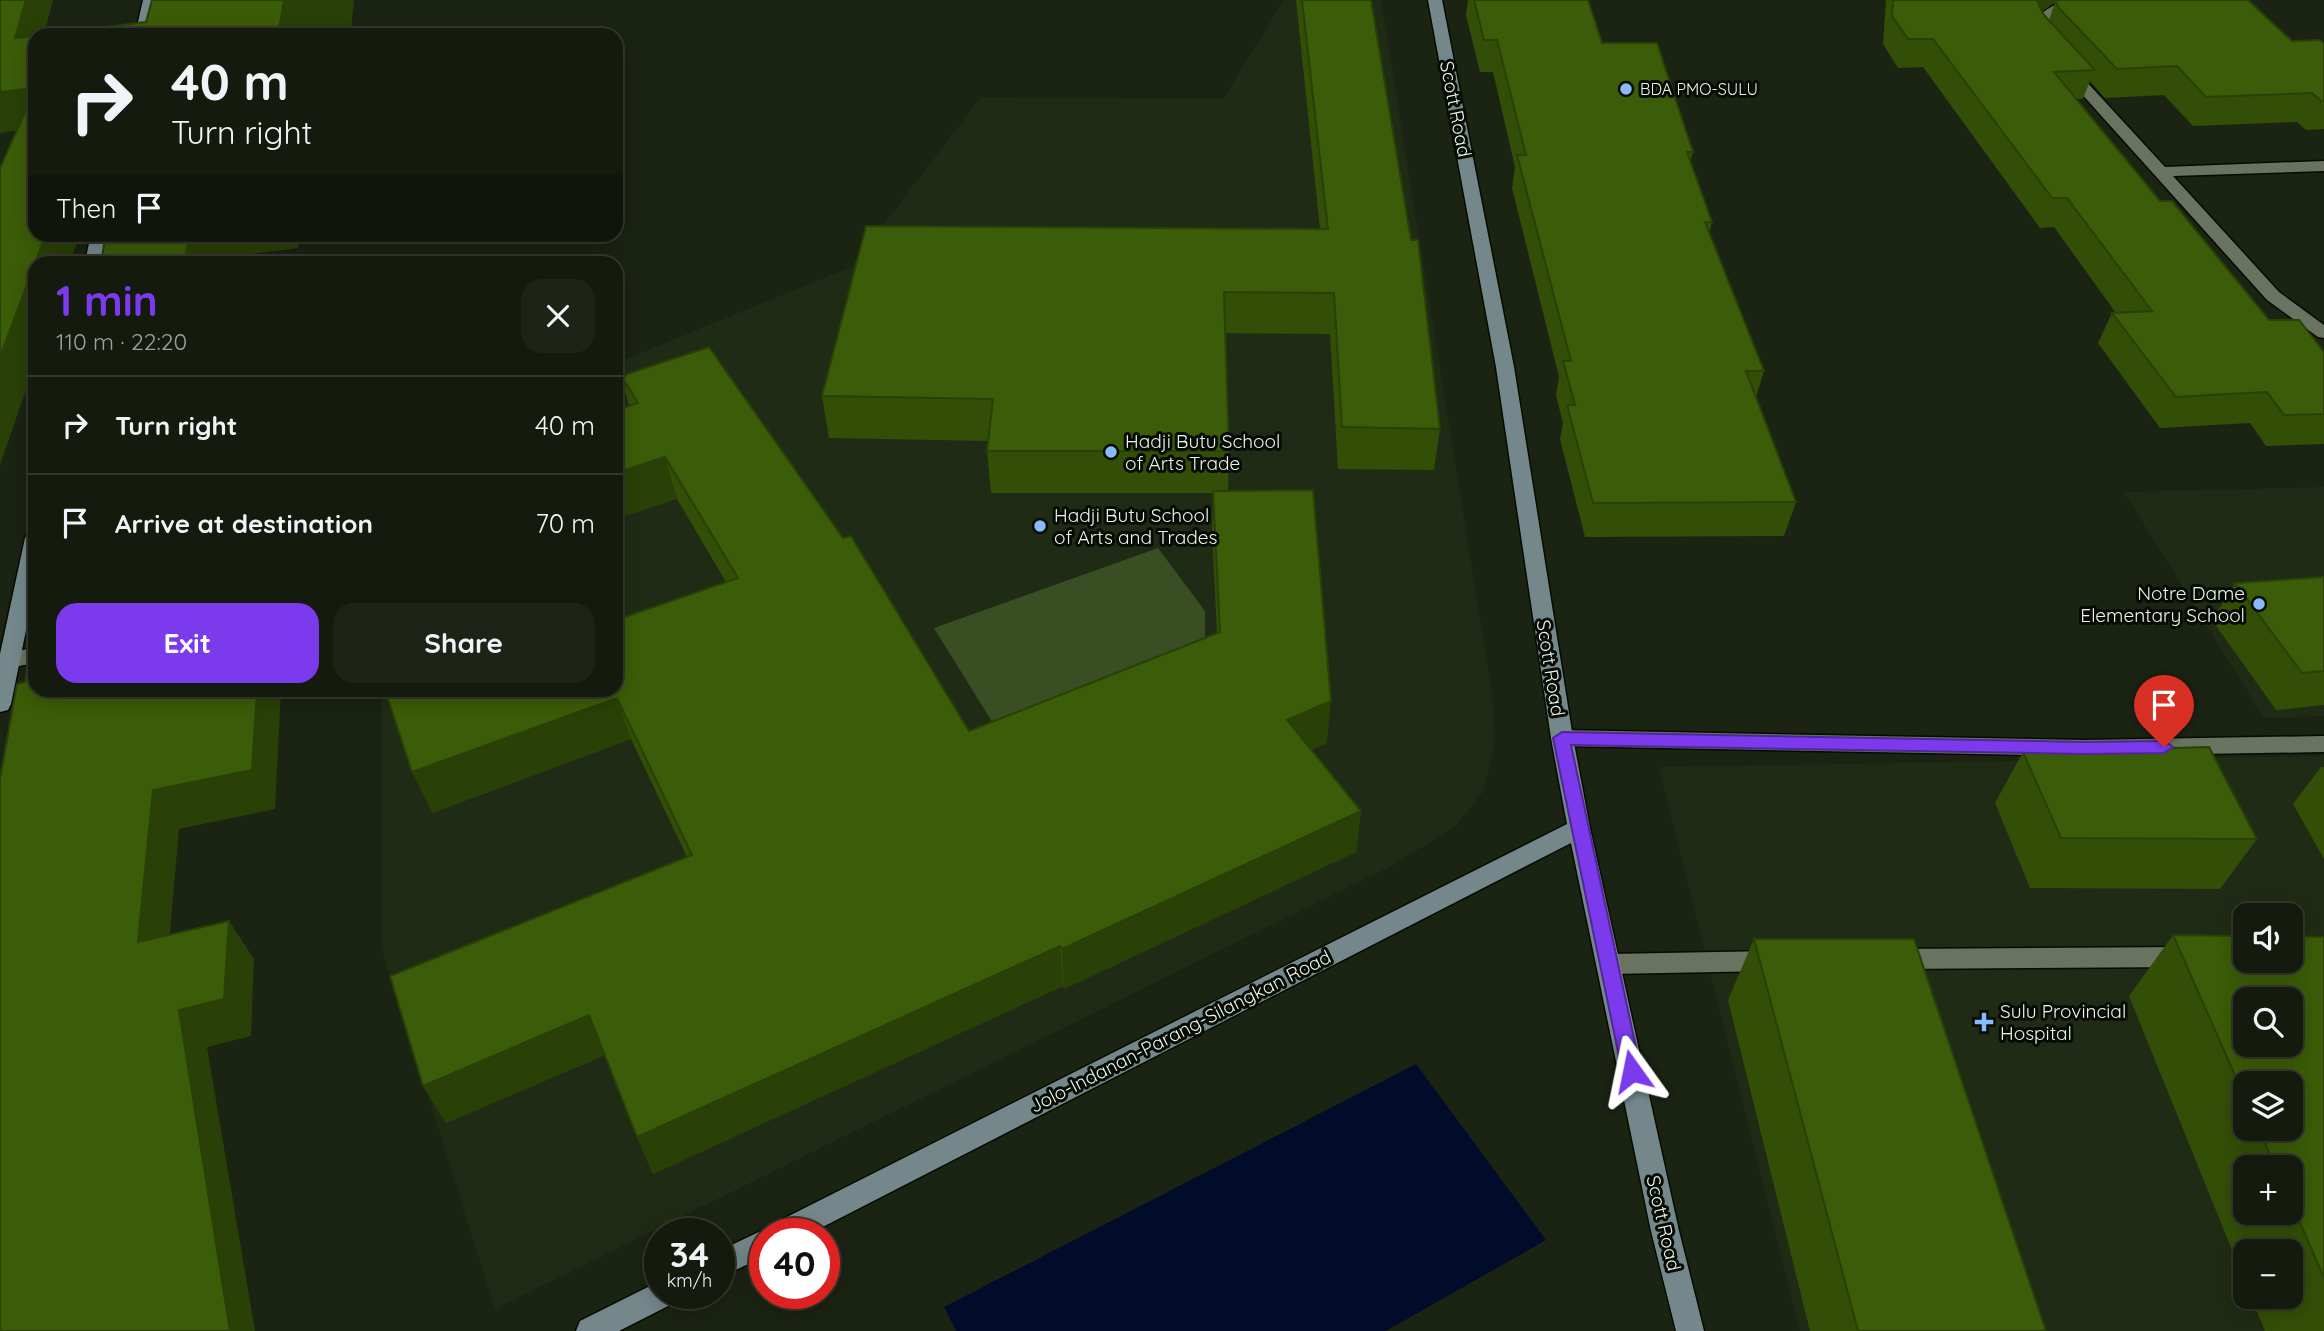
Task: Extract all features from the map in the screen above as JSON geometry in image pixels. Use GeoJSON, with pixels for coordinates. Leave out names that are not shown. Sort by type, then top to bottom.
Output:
{"type":"FeatureCollection","features":[{"type":"Feature","properties":{"kind":"street"},"geometry":{"type":"LineString","coordinates":[[144,28],[150,0]]}},
{"type":"Feature","properties":{"kind":"street","name":"Scott Road"},"geometry":{"type":"LineString","coordinates":[[1435,0],[1505,367],[1562,738],[1579,828],[1665,1231],[1690,1331]]}},
{"type":"Feature","properties":{"kind":"street"},"geometry":{"type":"LineString","coordinates":[[2080,0],[2055,9],[2035,28],[2056,56],[2158,172],[2273,296],[2324,333]]}},
{"type":"Feature","properties":{"kind":"street"},"geometry":{"type":"LineString","coordinates":[[2158,172],[2324,166]]}},
{"type":"Feature","properties":{"kind":"street"},"geometry":{"type":"LineString","coordinates":[[0,704],[28,571]]}},
{"type":"Feature","properties":{"kind":"street"},"geometry":{"type":"LineString","coordinates":[[9,660],[28,656]]}},
{"type":"Feature","properties":{"kind":"street"},"geometry":{"type":"LineString","coordinates":[[1562,738],[2084,748],[2324,744]]}},
{"type":"Feature","properties":{"kind":"street","name":"Jolo-Indanan-Parang-Silangkan Road"},"geometry":{"type":"LineString","coordinates":[[812,1218],[1579,828]]}},
{"type":"Feature","properties":{"kind":"street"},"geometry":{"type":"LineString","coordinates":[[1869,960],[2205,957]]}},
{"type":"Feature","properties":{"kind":"street"},"geometry":{"type":"LineString","coordinates":[[1609,964],[1801,961]]}},
{"type":"Feature","properties":{"kind":"street"},"geometry":{"type":"LineString","coordinates":[[590,1331],[644,1303]]}},
{"type":"Feature","properties":{"kind":"shaded area","name":"Hadji Butu School of Arts and Trades"},"geometry":{"type":"Polygon","coordinates":[[[1284,0],[1381,0],[1492,694],[1495,742],[1483,792],[1456,826],[1393,865],[679,1218],[644,1218],[644,1235],[495,1309],[382,949],[382,697],[623,697],[623,360],[851,267],[981,97],[1223,99],[1284,0]]]}},
{"type":"Feature","properties":{"kind":"shaded area","name":"Notre Dame Elementary School"},"geometry":{"type":"Polygon","coordinates":[[[2324,487],[2324,716],[2264,718],[2124,492],[2324,487]]]}},
{"type":"Feature","properties":{"kind":"shaded area","name":"Sulu Provincial Hospital"},"geometry":{"type":"Polygon","coordinates":[[[2324,756],[2324,1331],[1800,1331],[1659,767],[2324,756]]]}},
{"type":"Feature","properties":{"kind":"green space"},"geometry":{"type":"Polygon","coordinates":[[[1158,548],[1205,611],[1205,654],[999,733],[934,628],[1158,548]]]}},
{"type":"Feature","properties":{"kind":"water"},"geometry":{"type":"Polygon","coordinates":[[[1416,1064],[1546,1240],[1386,1331],[956,1331],[944,1307],[1416,1064]]]}},
{"type":"Feature","properties":{"kind":"building"},"geometry":{"type":"Polygon","coordinates":[[[0,0],[26,0],[15,38],[28,37],[28,89],[0,92],[0,0]]]}},
{"type":"Feature","properties":{"kind":"building"},"geometry":{"type":"Polygon","coordinates":[[[152,0],[284,0],[279,28],[97,28],[146,22],[152,0]]]}},
{"type":"Feature","properties":{"kind":"building"},"geometry":{"type":"Polygon","coordinates":[[[1302,0],[1371,0],[1411,240],[1418,240],[1440,429],[1342,427],[1334,293],[1224,292],[1229,451],[987,451],[993,399],[822,396],[866,226],[1328,229],[1302,0]]]}},
{"type":"Feature","properties":{"kind":"building"},"geometry":{"type":"Polygon","coordinates":[[[1474,0],[1588,0],[1602,43],[1657,43],[1693,152],[1687,152],[1712,222],[1705,222],[1764,371],[1746,371],[1796,502],[1593,503],[1567,405],[1575,405],[1563,361],[1571,361],[1517,155],[1526,155],[1497,40],[1484,40],[1474,0]]]}},
{"type":"Feature","properties":{"kind":"building"},"geometry":{"type":"Polygon","coordinates":[[[1893,0],[2037,0],[2043,14],[2095,70],[2054,72],[2160,201],[2172,201],[2269,320],[2299,320],[2324,352],[2324,414],[2284,415],[2267,392],[2176,397],[2112,313],[2152,311],[2067,198],[2052,198],[1933,39],[1908,39],[1892,16],[1893,0]]]}},
{"type":"Feature","properties":{"kind":"building"},"geometry":{"type":"Polygon","coordinates":[[[2057,0],[2248,0],[2292,41],[2320,40],[2324,43],[2324,101],[2312,93],[2206,97],[2177,66],[2117,69],[2058,7],[2057,0]]]}},
{"type":"Feature","properties":{"kind":"building"},"geometry":{"type":"Polygon","coordinates":[[[28,106],[28,242],[43,242],[38,256],[28,256],[28,282],[0,357],[0,168],[28,106]]]}},
{"type":"Feature","properties":{"kind":"building"},"geometry":{"type":"Polygon","coordinates":[[[105,242],[188,242],[185,256],[102,256],[105,242]]]}},
{"type":"Feature","properties":{"kind":"building"},"geometry":{"type":"Polygon","coordinates":[[[709,347],[843,538],[851,536],[969,731],[1220,632],[1213,491],[1313,490],[1331,701],[1287,720],[1361,811],[1062,949],[1060,946],[637,1137],[589,1015],[423,1086],[390,976],[692,855],[617,698],[412,772],[387,697],[623,697],[623,618],[738,578],[665,457],[623,471],[623,408],[638,403],[623,375],[709,347]]]}},
{"type":"Feature","properties":{"kind":"building"},"geometry":{"type":"Polygon","coordinates":[[[2324,577],[2324,671],[2302,673],[2235,583],[2324,577]]]}},
{"type":"Feature","properties":{"kind":"building"},"geometry":{"type":"Polygon","coordinates":[[[28,666],[28,697],[257,697],[252,770],[153,790],[138,942],[229,921],[224,999],[179,1010],[230,1331],[0,1331],[0,779],[17,684],[25,682],[28,666]]]}},
{"type":"Feature","properties":{"kind":"building"},"geometry":{"type":"Polygon","coordinates":[[[2209,747],[2257,839],[2061,838],[2023,752],[2209,747]]]}},
{"type":"Feature","properties":{"kind":"building"},"geometry":{"type":"Polygon","coordinates":[[[2173,935],[2233,936],[2233,973],[2303,973],[2303,936],[2324,937],[2324,1278],[2301,1225],[2303,1155],[2270,1155],[2264,1141],[2303,1141],[2303,1071],[2233,1071],[2173,935]]]}},
{"type":"Feature","properties":{"kind":"building"},"geometry":{"type":"Polygon","coordinates":[[[1754,939],[1914,939],[2046,1331],[1858,1331],[1754,939]]]}},
{"type":"Feature","properties":{"kind":"place","name":"BDA PMO-SULU"},"geometry":{"type":"Point","coordinates":[1626,89]}},
{"type":"Feature","properties":{"kind":"place","name":"Hadji Butu School of Arts Trade"},"geometry":{"type":"Point","coordinates":[1111,452]}},
{"type":"Feature","properties":{"kind":"place","name":"Hadji Butu School of Arts and Trades"},"geometry":{"type":"Point","coordinates":[1040,526]}},
{"type":"Feature","properties":{"kind":"place","name":"Notre Dame Elementary School"},"geometry":{"type":"Point","coordinates":[2259,604]}},
{"type":"Feature","properties":{"kind":"place","name":"Sulu Provincial Hospital"},"geometry":{"type":"Point","coordinates":[1984,1022]}},
{"type":"Feature","properties":{"kind":"route"},"geometry":{"type":"LineString","coordinates":[[1632,1071],[1562,738],[2084,748],[2164,747]]}}]}
